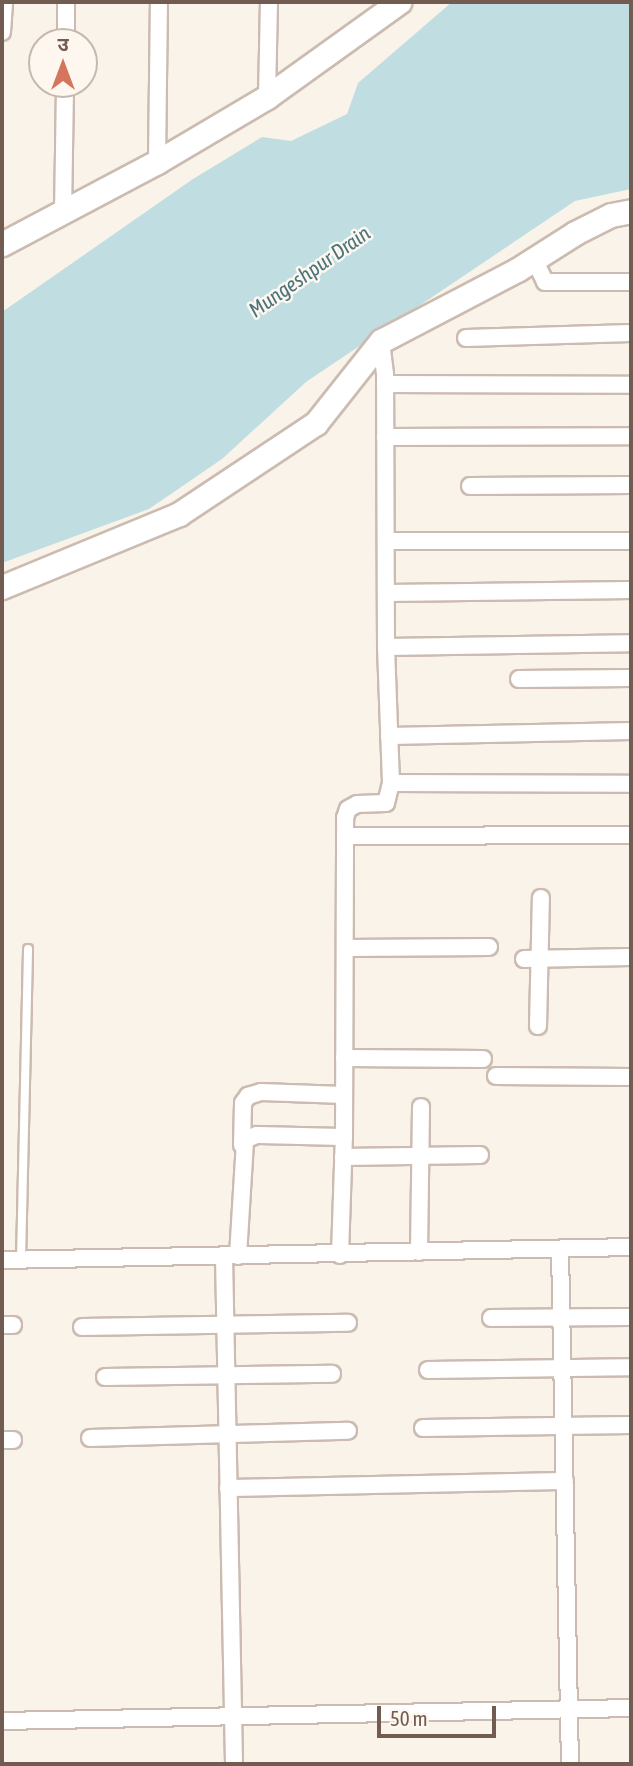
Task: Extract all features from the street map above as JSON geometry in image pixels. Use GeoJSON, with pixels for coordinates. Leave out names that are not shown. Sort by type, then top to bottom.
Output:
{"type":"FeatureCollection","features":[{"type":"Feature","properties":{"kind":"street"},"geometry":{"type":"LineString","coordinates":[[2,32],[4,2]]}},
{"type":"Feature","properties":{"kind":"street"},"geometry":{"type":"LineString","coordinates":[[66,2],[66,28]]}},
{"type":"Feature","properties":{"kind":"street"},"geometry":{"type":"LineString","coordinates":[[157,162],[159,2]]}},
{"type":"Feature","properties":{"kind":"street"},"geometry":{"type":"LineString","coordinates":[[267,97],[269,2]]}},
{"type":"Feature","properties":{"kind":"street"},"geometry":{"type":"LineString","coordinates":[[2,244],[64,214],[267,97],[399,2]]}},
{"type":"Feature","properties":{"kind":"street"},"geometry":{"type":"LineString","coordinates":[[64,214],[65,98]]}},
{"type":"Feature","properties":{"kind":"street"},"geometry":{"type":"LineString","coordinates":[[2,587],[179,514],[316,423],[381,341],[601,220],[631,211]]}},
{"type":"Feature","properties":{"kind":"street"},"geometry":{"type":"LineString","coordinates":[[534,259],[545,282],[631,282]]}},
{"type":"Feature","properties":{"kind":"street"},"geometry":{"type":"LineString","coordinates":[[466,338],[631,333]]}},
{"type":"Feature","properties":{"kind":"street"},"geometry":{"type":"LineString","coordinates":[[340,1255],[344,1137],[345,836],[348,809],[357,804],[386,803],[391,783],[386,647],[388,541],[385,384],[381,341]]}},
{"type":"Feature","properties":{"kind":"street"},"geometry":{"type":"LineString","coordinates":[[385,384],[631,385]]}},
{"type":"Feature","properties":{"kind":"street"},"geometry":{"type":"LineString","coordinates":[[385,437],[631,436]]}},
{"type":"Feature","properties":{"kind":"street"},"geometry":{"type":"LineString","coordinates":[[470,486],[631,485]]}},
{"type":"Feature","properties":{"kind":"street"},"geometry":{"type":"LineString","coordinates":[[388,541],[631,541]]}},
{"type":"Feature","properties":{"kind":"street"},"geometry":{"type":"LineString","coordinates":[[387,593],[631,590]]}},
{"type":"Feature","properties":{"kind":"street"},"geometry":{"type":"LineString","coordinates":[[386,647],[631,643]]}},
{"type":"Feature","properties":{"kind":"street"},"geometry":{"type":"LineString","coordinates":[[519,679],[631,678]]}},
{"type":"Feature","properties":{"kind":"street"},"geometry":{"type":"LineString","coordinates":[[389,736],[631,731]]}},
{"type":"Feature","properties":{"kind":"street"},"geometry":{"type":"LineString","coordinates":[[391,783],[631,784]]}},
{"type":"Feature","properties":{"kind":"street"},"geometry":{"type":"LineString","coordinates":[[345,836],[631,835]]}},
{"type":"Feature","properties":{"kind":"street"},"geometry":{"type":"LineString","coordinates":[[538,1026],[532,959],[541,898]]}},
{"type":"Feature","properties":{"kind":"street"},"geometry":{"type":"LineString","coordinates":[[346,948],[489,947]]}},
{"type":"Feature","properties":{"kind":"street"},"geometry":{"type":"LineString","coordinates":[[532,959],[631,957]]}},
{"type":"Feature","properties":{"kind":"street"},"geometry":{"type":"LineString","coordinates":[[344,1058],[483,1059]]}},
{"type":"Feature","properties":{"kind":"street"},"geometry":{"type":"LineString","coordinates":[[496,1076],[631,1077]]}},
{"type":"Feature","properties":{"kind":"street"},"geometry":{"type":"LineString","coordinates":[[234,1764],[225,1323],[242,1145],[243,1103],[248,1096],[261,1092],[344,1095]]}},
{"type":"Feature","properties":{"kind":"street"},"geometry":{"type":"LineString","coordinates":[[419,1252],[421,1107]]}},
{"type":"Feature","properties":{"kind":"street"},"geometry":{"type":"LineString","coordinates":[[242,1145],[249,1136],[257,1135],[344,1137]]}},
{"type":"Feature","properties":{"kind":"street"},"geometry":{"type":"LineString","coordinates":[[343,1157],[480,1155]]}},
{"type":"Feature","properties":{"kind":"street"},"geometry":{"type":"LineString","coordinates":[[2,1259],[340,1255],[631,1247]]}},
{"type":"Feature","properties":{"kind":"street"},"geometry":{"type":"LineString","coordinates":[[560,1249],[570,1764]]}},
{"type":"Feature","properties":{"kind":"street"},"geometry":{"type":"LineString","coordinates":[[491,1318],[631,1317]]}},
{"type":"Feature","properties":{"kind":"street"},"geometry":{"type":"LineString","coordinates":[[82,1327],[348,1322]]}},
{"type":"Feature","properties":{"kind":"street"},"geometry":{"type":"LineString","coordinates":[[428,1370],[631,1367]]}},
{"type":"Feature","properties":{"kind":"street"},"geometry":{"type":"LineString","coordinates":[[105,1377],[332,1374]]}},
{"type":"Feature","properties":{"kind":"street"},"geometry":{"type":"LineString","coordinates":[[423,1428],[631,1425]]}},
{"type":"Feature","properties":{"kind":"street"},"geometry":{"type":"LineString","coordinates":[[90,1438],[348,1431]]}},
{"type":"Feature","properties":{"kind":"street"},"geometry":{"type":"LineString","coordinates":[[228,1488],[565,1481]]}},
{"type":"Feature","properties":{"kind":"street"},"geometry":{"type":"LineString","coordinates":[[2,1721],[631,1708]]}},
{"type":"Feature","properties":{"kind":"lane"},"geometry":{"type":"LineString","coordinates":[[21,1260],[28,949]]}},
{"type":"Feature","properties":{"kind":"water","name":"Mungeshpur Drain"},"geometry":{"type":"Polygon","coordinates":[[[452,2],[631,2],[631,189],[575,201],[306,382],[222,459],[149,509],[2,563],[2,312],[193,179],[262,137],[291,141],[347,114],[358,83],[452,2]]]}}]}
